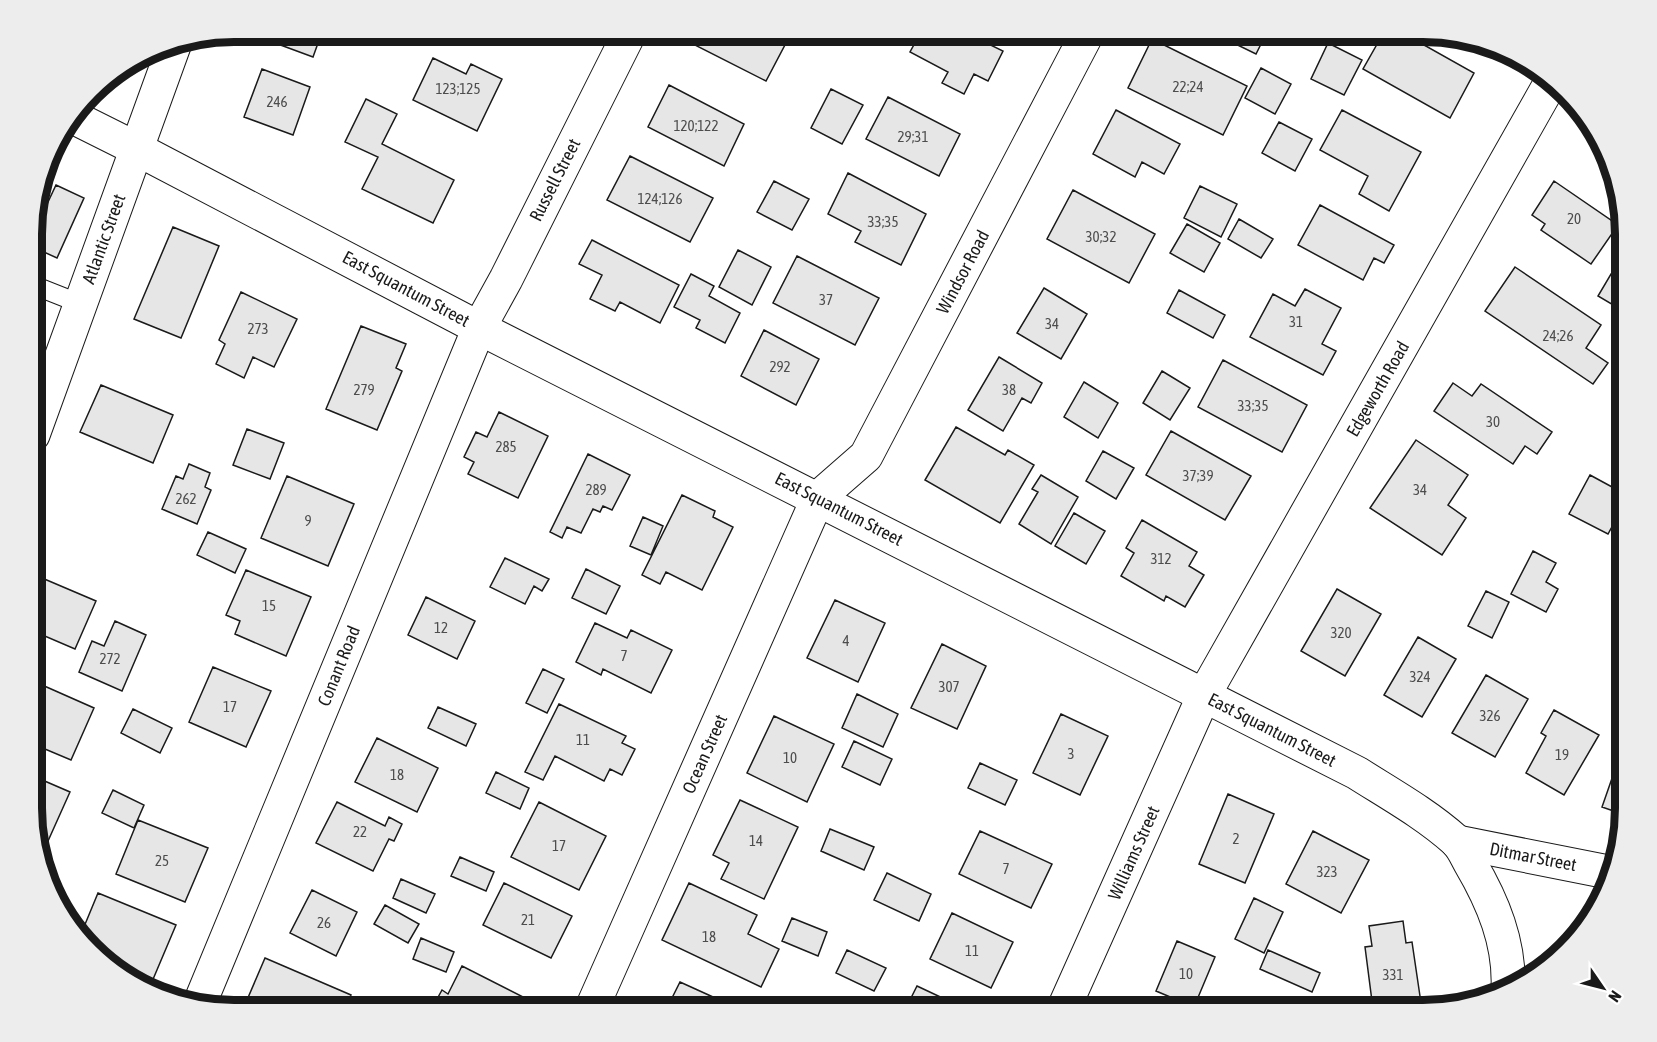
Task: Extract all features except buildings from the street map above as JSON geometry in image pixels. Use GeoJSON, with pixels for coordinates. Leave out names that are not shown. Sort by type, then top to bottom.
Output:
{"type":"FeatureCollection","features":[{"type":"Feature","properties":{"kind":"street","name":"Russell Street"},"geometry":{"type":"LineString","coordinates":[[479,328],[625,42]]}},
{"type":"Feature","properties":{"kind":"street","name":"Windsor Road"},"geometry":{"type":"LineString","coordinates":[[818,498],[866,456],[1083,42]]}},
{"type":"Feature","properties":{"kind":"street","name":"Atlantic Street"},"geometry":{"type":"LineString","coordinates":[[42,410],[172,52]]}},
{"type":"Feature","properties":{"kind":"street","name":"Edgeworth Road"},"geometry":{"type":"LineString","coordinates":[[1204,695],[1548,88]]}},
{"type":"Feature","properties":{"kind":"street","name":"East Squantum Street"},"geometry":{"type":"LineString","coordinates":[[79,120],[137,148],[479,328],[1357,773],[1400,800],[1457,842],[1484,888],[1500,927],[1509,967],[1508,979]]}},
{"type":"Feature","properties":{"kind":"street","name":"Conant Road"},"geometry":{"type":"LineString","coordinates":[[202,997],[479,328]]}},
{"type":"Feature","properties":{"kind":"street","name":"Ocean Street"},"geometry":{"type":"LineString","coordinates":[[595,1000],[818,498]]}},
{"type":"Feature","properties":{"kind":"street","name":"Williams Street"},"geometry":{"type":"LineString","coordinates":[[1067,1000],[1204,695]]}},
{"type":"Feature","properties":{"kind":"street","name":"Ditmar Street"},"geometry":{"type":"LineString","coordinates":[[1457,842],[1604,871]]}},
{"type":"Feature","properties":{"kind":"lane"},"geometry":{"type":"LineString","coordinates":[[42,289],[81,304]]}}]}
